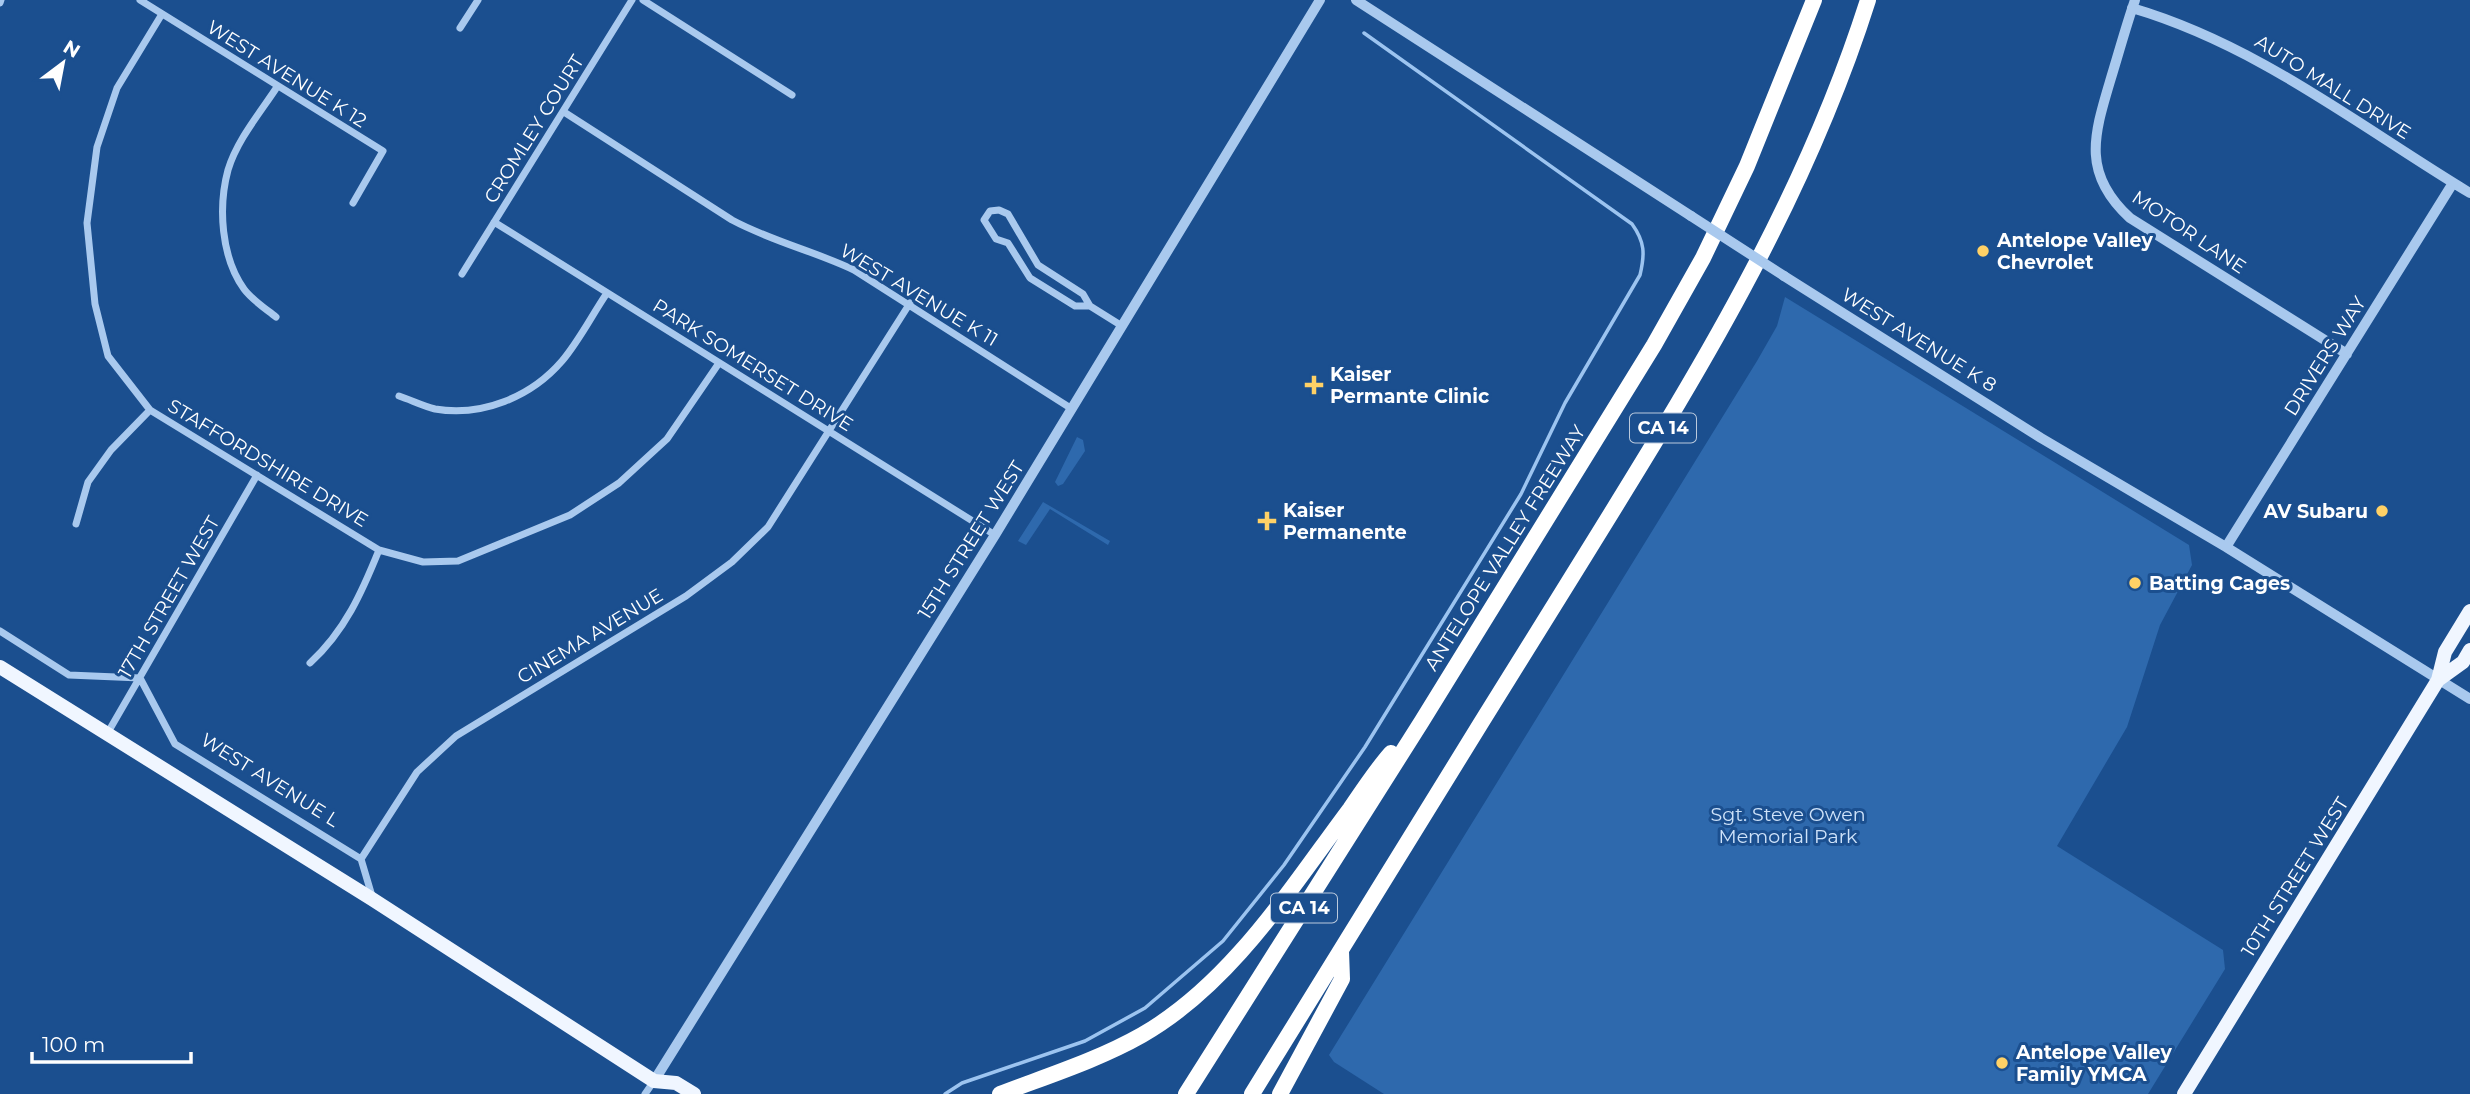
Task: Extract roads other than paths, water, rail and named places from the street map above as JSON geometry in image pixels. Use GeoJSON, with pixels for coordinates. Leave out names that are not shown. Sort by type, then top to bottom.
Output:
{"type":"FeatureCollection","features":[{"type":"Feature","properties":{"kind":"highway","name":"ANTELOPE VALLEY FREEWAY"},"geometry":{"type":"LineString","coordinates":[[1186,1094],[1422,722],[1654,345],[1703,258],[1772,110],[1814,0]]}},
{"type":"Feature","properties":{"kind":"highway","name":"CA 14"},"geometry":{"type":"LineString","coordinates":[[1252,1094],[1710,353],[1787,204],[1825,118],[1868,0]]}},
{"type":"Feature","properties":{"kind":"highway"},"geometry":{"type":"LineString","coordinates":[[1000,1094],[1078,1065],[1143,1035],[1187,1003],[1224,970],[1274,911],[1389,756],[1422,722]]}},
{"type":"Feature","properties":{"kind":"highway"},"geometry":{"type":"LineString","coordinates":[[1280,1094],[1342,979],[1341,950]]}},
{"type":"Feature","properties":{"kind":"main road","name":"10TH STREET WEST"},"geometry":{"type":"LineString","coordinates":[[2184,1094],[2438,680],[2445,652],[2470,611]]}},
{"type":"Feature","properties":{"kind":"main road","name":"10TH STREET WEST"},"geometry":{"type":"LineString","coordinates":[[2438,680],[2463,662],[2470,650]]}},
{"type":"Feature","properties":{"kind":"main road"},"geometry":{"type":"LineString","coordinates":[[0,667],[372,899],[657,1087],[676,1083],[694,1094]]}},
{"type":"Feature","properties":{"kind":"street","name":"WEST AVENUE K 12"},"geometry":{"type":"LineString","coordinates":[[140,0],[383,151],[353,203]]}},
{"type":"Feature","properties":{"kind":"street"},"geometry":{"type":"LineString","coordinates":[[460,29],[478,0]]}},
{"type":"Feature","properties":{"kind":"street","name":"CROMLEY COURT"},"geometry":{"type":"LineString","coordinates":[[462,274],[632,0]]}},
{"type":"Feature","properties":{"kind":"street"},"geometry":{"type":"LineString","coordinates":[[643,0],[792,95]]}},
{"type":"Feature","properties":{"kind":"street","name":"15TH STREET WEST"},"geometry":{"type":"LineString","coordinates":[[645,1094],[657,1087],[1320,0]]}},
{"type":"Feature","properties":{"kind":"street","name":"WEST AVENUE K 8"},"geometry":{"type":"LineString","coordinates":[[1356,0],[2041,438],[2226,547],[2470,699]]}},
{"type":"Feature","properties":{"kind":"street","name":"AUTO MALL DRIVE"},"geometry":{"type":"LineString","coordinates":[[2133,4],[2204,33],[2277,69],[2470,193]]}},
{"type":"Feature","properties":{"kind":"street","name":"MOTOR LANE"},"geometry":{"type":"LineString","coordinates":[[2133,4],[2095,136],[2098,172],[2110,196],[2130,218],[2347,354]]}},
{"type":"Feature","properties":{"kind":"street","name":"STAFFORDSHIRE DRIVE"},"geometry":{"type":"LineString","coordinates":[[162,14],[117,88],[97,147],[87,223],[95,304],[108,356],[150,410],[379,550],[423,562],[458,561],[570,515],[619,483],[667,439],[719,363]]}},
{"type":"Feature","properties":{"kind":"street"},"geometry":{"type":"LineString","coordinates":[[276,317],[244,290],[228,258],[223,229],[228,170],[244,136],[277,87]]}},
{"type":"Feature","properties":{"kind":"street","name":"WEST AVENUE K 11"},"geometry":{"type":"LineString","coordinates":[[564,112],[761,236],[824,256],[854,270],[910,303],[1072,409]]}},
{"type":"Feature","properties":{"kind":"street","name":"DRIVERS WAY"},"geometry":{"type":"LineString","coordinates":[[2226,547],[2453,183]]}},
{"type":"Feature","properties":{"kind":"street"},"geometry":{"type":"LineString","coordinates":[[1090,306],[1075,306],[1030,278],[1008,243],[996,239],[984,220],[990,211],[999,209],[1008,214],[1038,265],[1083,294],[1090,306],[1122,326]]}},
{"type":"Feature","properties":{"kind":"street","name":"PARK SOMERSET DRIVE"},"geometry":{"type":"LineString","coordinates":[[494,222],[995,535]]}},
{"type":"Feature","properties":{"kind":"street"},"geometry":{"type":"LineString","coordinates":[[1008,243],[1020,233]]}},
{"type":"Feature","properties":{"kind":"street"},"geometry":{"type":"LineString","coordinates":[[399,396],[433,408],[462,411],[521,395],[564,359],[607,293]]}},
{"type":"Feature","properties":{"kind":"street","name":"CINEMA AVENUE"},"geometry":{"type":"LineString","coordinates":[[361,859],[417,772],[456,736],[686,596],[732,562],[768,527],[910,303]]}},
{"type":"Feature","properties":{"kind":"street"},"geometry":{"type":"LineString","coordinates":[[76,524],[88,482],[111,450],[150,410]]}},
{"type":"Feature","properties":{"kind":"street","name":"17TH STREET WEST"},"geometry":{"type":"LineString","coordinates":[[107,734],[257,475]]}},
{"type":"Feature","properties":{"kind":"street"},"geometry":{"type":"LineString","coordinates":[[310,663],[330,645],[357,604],[379,550]]}},
{"type":"Feature","properties":{"kind":"street"},"geometry":{"type":"LineString","coordinates":[[0,631],[69,675],[140,678]]}},
{"type":"Feature","properties":{"kind":"street","name":"WEST AVENUE L"},"geometry":{"type":"LineString","coordinates":[[140,678],[175,744],[361,859]]}},
{"type":"Feature","properties":{"kind":"street"},"geometry":{"type":"LineString","coordinates":[[361,859],[372,899]]}},
{"type":"Feature","properties":{"kind":"waterway"},"geometry":{"type":"LineString","coordinates":[[945,1094],[962,1083],[1085,1041],[1145,1008],[1223,941],[1284,865],[1365,747],[1521,494],[1565,403],[1640,275],[1643,248],[1632,224],[1364,33]]}},
{"type":"Feature","properties":{"kind":"place","name":"Antelope Valley Chevrolet"},"geometry":{"type":"Point","coordinates":[1983,251]}},
{"type":"Feature","properties":{"kind":"place","name":"Kaiser Permante Clinic"},"geometry":{"type":"Point","coordinates":[1314,385]}},
{"type":"Feature","properties":{"kind":"place","name":"AV Subaru"},"geometry":{"type":"Point","coordinates":[2382,511]}},
{"type":"Feature","properties":{"kind":"place","name":"Kaiser Permanente"},"geometry":{"type":"Point","coordinates":[1267,521]}},
{"type":"Feature","properties":{"kind":"place","name":"Batting Cages"},"geometry":{"type":"Point","coordinates":[2135,583]}},
{"type":"Feature","properties":{"kind":"place","name":"Antelope Valley Family YMCA"},"geometry":{"type":"Point","coordinates":[2002,1063]}},
{"type":"Feature","properties":{"kind":"park label","name":"Sgt. Steve Owen Memorial Park"},"geometry":{"type":"Point","coordinates":[1788,825]}}]}
